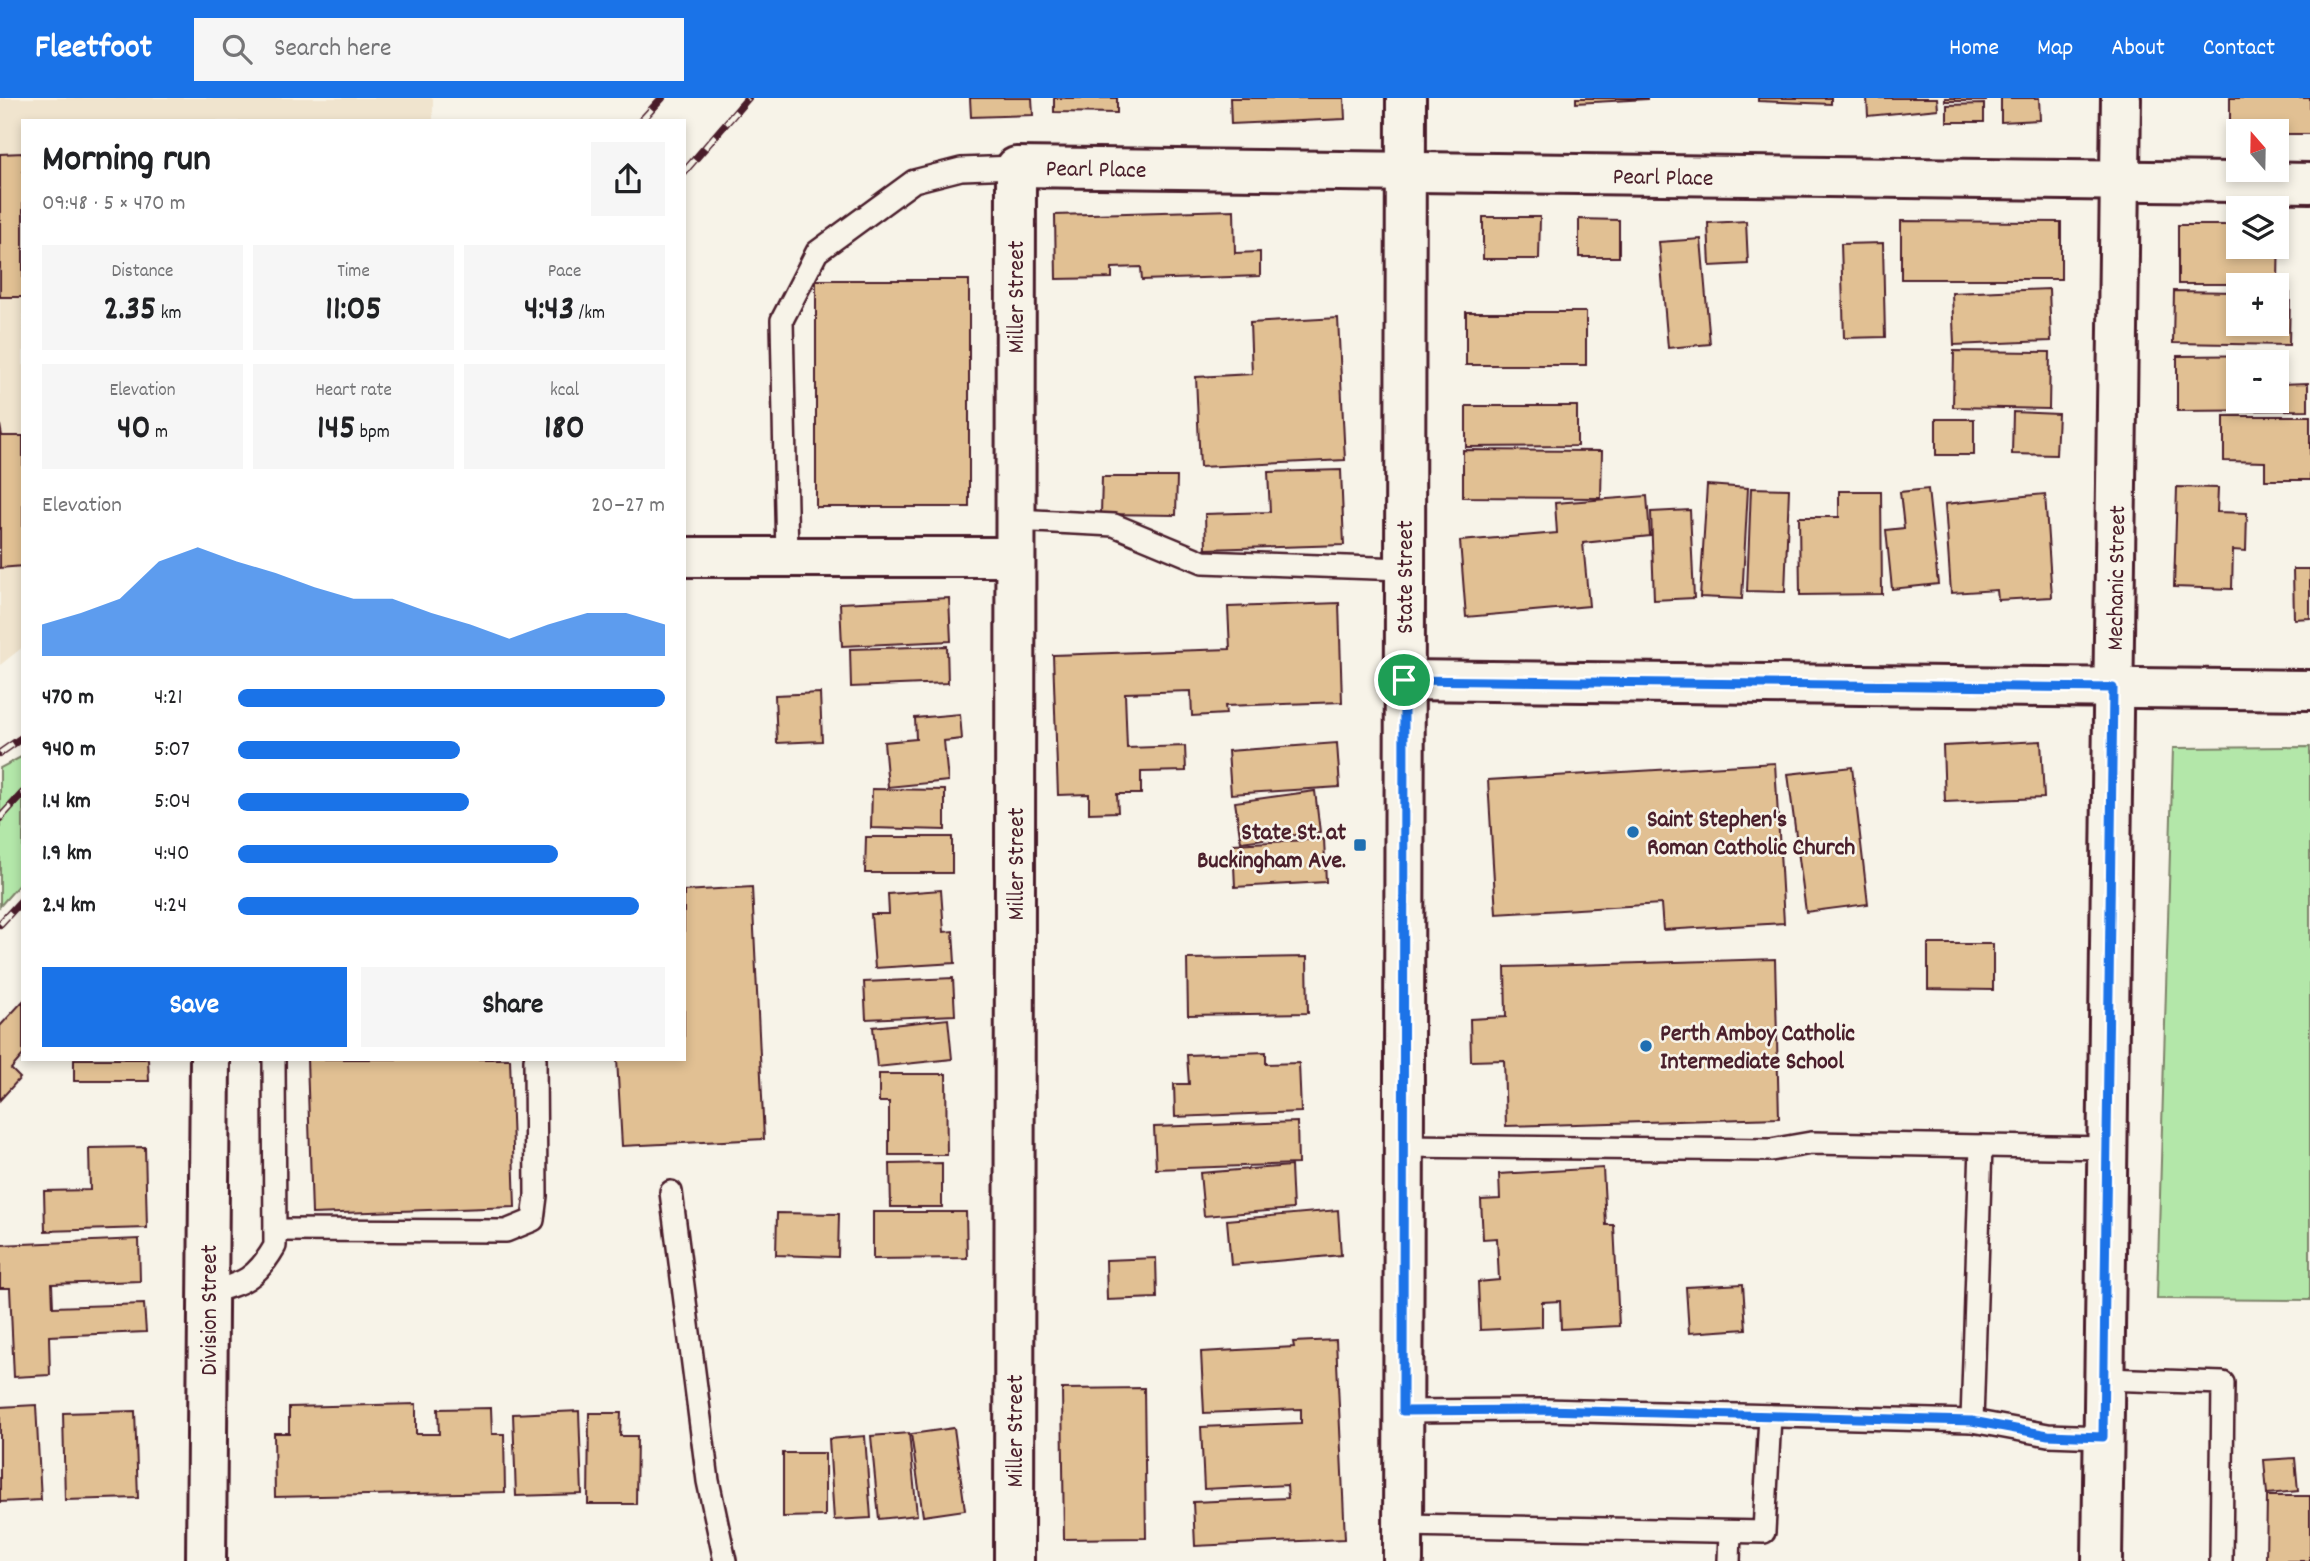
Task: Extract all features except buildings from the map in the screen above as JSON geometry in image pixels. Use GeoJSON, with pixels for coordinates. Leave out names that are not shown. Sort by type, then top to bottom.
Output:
{"type":"FeatureCollection","features":[{"type":"Feature","properties":{"kind":"street","name":"State Street"},"geometry":{"type":"LineString","coordinates":[[1403,1543],[1406,98]]}},
{"type":"Feature","properties":{"kind":"street","name":"Mechanic Street"},"geometry":{"type":"LineString","coordinates":[[2102,1561],[2121,98]]}},
{"type":"Feature","properties":{"kind":"street","name":"Pearl Place"},"geometry":{"type":"LineString","coordinates":[[1016,167],[2310,183]]}},
{"type":"Feature","properties":{"kind":"street","name":"Miller Street"},"geometry":{"type":"LineString","coordinates":[[1014,1561],[1016,167]]}},
{"type":"Feature","properties":{"kind":"street"},"geometry":{"type":"LineString","coordinates":[[686,556],[787,557],[1015,539]]}},
{"type":"Feature","properties":{"kind":"street"},"geometry":{"type":"LineString","coordinates":[[1404,680],[2310,690]]}},
{"type":"Feature","properties":{"kind":"street","name":"Division Street"},"geometry":{"type":"LineString","coordinates":[[206,1561],[210,1061]]}},
{"type":"Feature","properties":{"kind":"lane"},"geometry":{"type":"LineString","coordinates":[[787,557],[782,320],[817,252],[914,181],[961,169],[1016,167]]}},
{"type":"Feature","properties":{"kind":"lane"},"geometry":{"type":"LineString","coordinates":[[1015,539],[1114,525],[1203,562],[1404,569]]}},
{"type":"Feature","properties":{"kind":"lane"},"geometry":{"type":"LineString","coordinates":[[208,1292],[241,1285],[266,1263],[275,1246],[274,1061]]}},
{"type":"Feature","properties":{"kind":"lane"},"geometry":{"type":"LineString","coordinates":[[275,1230],[506,1231],[534,1220],[535,1061]]}},
{"type":"Feature","properties":{"kind":"lane"},"geometry":{"type":"LineString","coordinates":[[1404,1146],[1771,1150],[1811,1143],[2107,1148]]}},
{"type":"Feature","properties":{"kind":"lane"},"geometry":{"type":"LineString","coordinates":[[1972,1421],[1981,1146]]}},
{"type":"Feature","properties":{"kind":"lane"},"geometry":{"type":"LineString","coordinates":[[671,1192],[708,1480],[725,1561]]}},
{"type":"Feature","properties":{"kind":"lane"},"geometry":{"type":"LineString","coordinates":[[2104,1379],[2223,1383],[2221,1561]]}},
{"type":"Feature","properties":{"kind":"lane"},"geometry":{"type":"LineString","coordinates":[[1403,1411],[1543,1410],[1972,1421],[2048,1435],[2103,1437]]}},
{"type":"Feature","properties":{"kind":"lane"},"geometry":{"type":"LineString","coordinates":[[1403,1543],[1764,1532],[1770,1416]]}},
{"type":"Feature","properties":{"kind":"lane"},"geometry":{"type":"LineString","coordinates":[[1729,1561],[1730,1532]]}},
{"type":"Feature","properties":{"kind":"shaded area"},"geometry":{"type":"Polygon","coordinates":[[[0,98],[433,98],[433,119],[21,119],[21,649],[0,665],[0,98]]]}},
{"type":"Feature","properties":{"kind":"green space"},"geometry":{"type":"Polygon","coordinates":[[[2310,747],[2310,1300],[2157,1299],[2173,748],[2310,747]]]}},
{"type":"Feature","properties":{"kind":"green space"},"geometry":{"type":"Polygon","coordinates":[[[21,757],[21,882],[0,906],[0,768],[21,757]]]}},
{"type":"Feature","properties":{"kind":"railway"},"geometry":{"type":"LineString","coordinates":[[643,119],[662,98]]}},
{"type":"Feature","properties":{"kind":"railway"},"geometry":{"type":"LineString","coordinates":[[686,170],[748,98]]}},
{"type":"Feature","properties":{"kind":"railway"},"geometry":{"type":"LineString","coordinates":[[0,753],[21,738]]}},
{"type":"Feature","properties":{"kind":"railway"},"geometry":{"type":"LineString","coordinates":[[0,818],[21,795]]}},
{"type":"Feature","properties":{"kind":"railway"},"geometry":{"type":"LineString","coordinates":[[0,924],[21,901]]}},
{"type":"Feature","properties":{"kind":"place","name":"Saint Stephen's Roman Catholic Church"},"geometry":{"type":"Point","coordinates":[1633,832]}},
{"type":"Feature","properties":{"kind":"place","name":"State St. at Buckingham Ave."},"geometry":{"type":"Point","coordinates":[1360,845]}},
{"type":"Feature","properties":{"kind":"place","name":"Perth Amboy Catholic Intermediate School"},"geometry":{"type":"Point","coordinates":[1646,1046]}},
{"type":"Feature","properties":{"kind":"route"},"geometry":{"type":"LineString","coordinates":[[1404,680],[2113,688],[2103,1437],[2048,1435],[1972,1421],[1543,1410],[1403,1411],[1404,680]]}}]}
